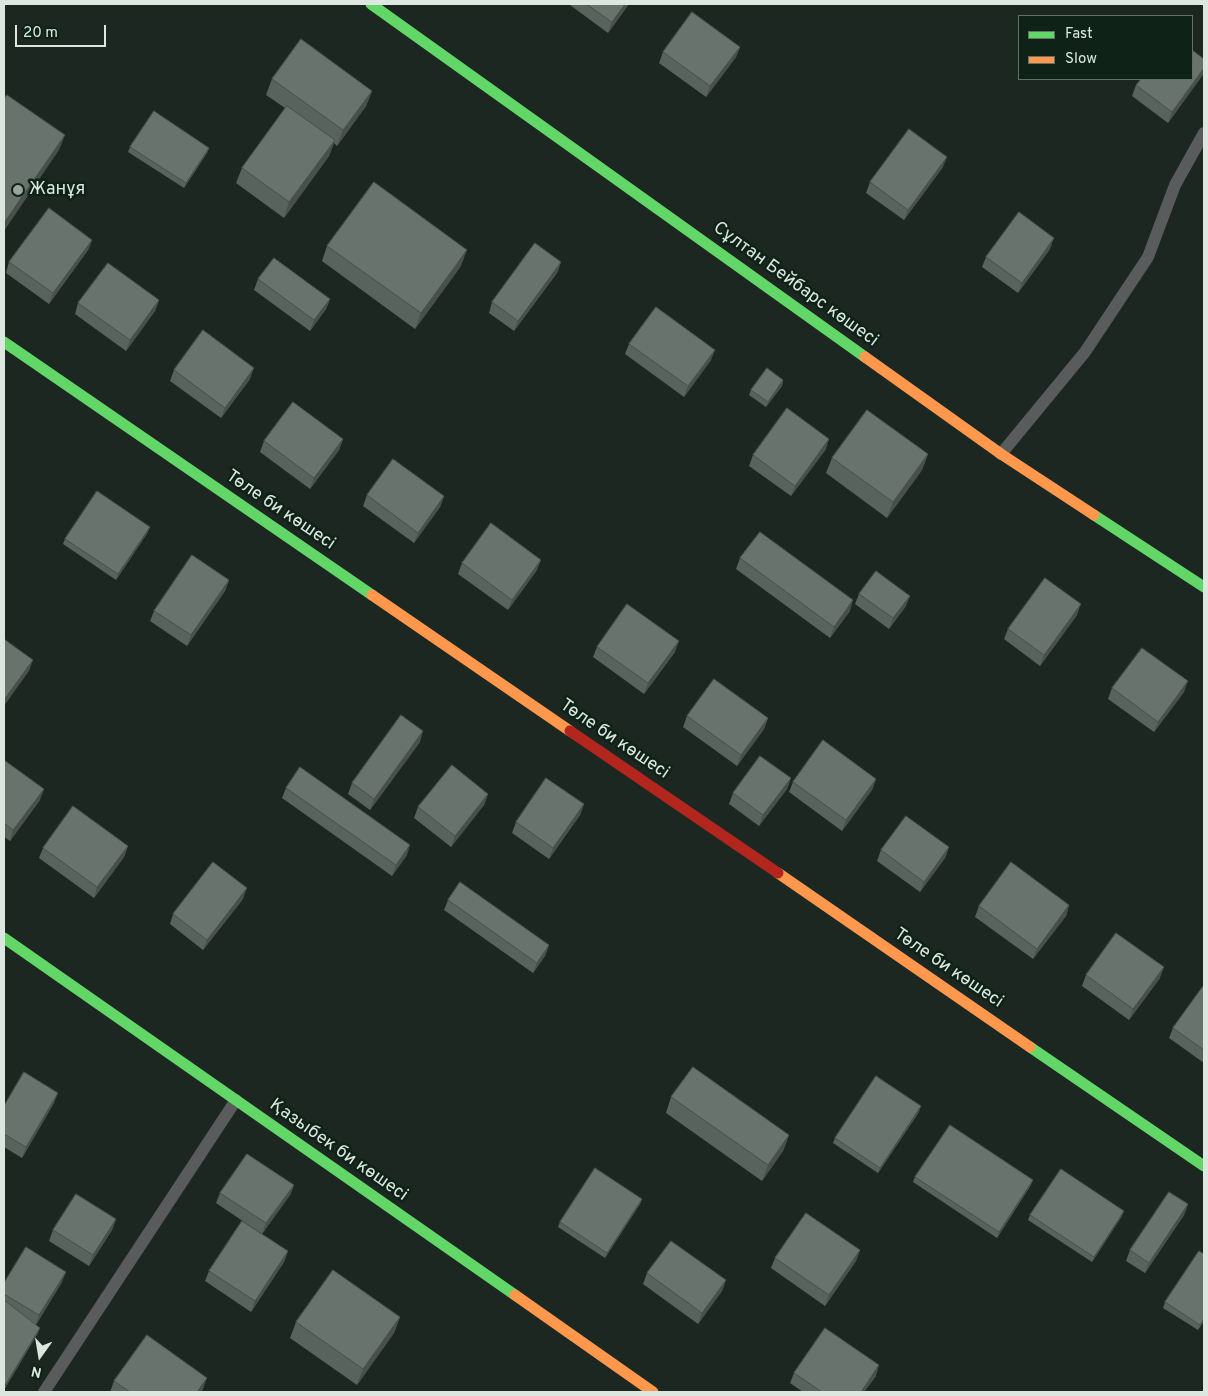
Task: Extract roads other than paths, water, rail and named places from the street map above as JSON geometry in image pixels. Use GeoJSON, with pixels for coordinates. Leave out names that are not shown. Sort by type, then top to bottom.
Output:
{"type":"FeatureCollection","features":[{"type":"Feature","properties":{"kind":"street","name":"Сұлтан Бейбарс көшесі"},"geometry":{"type":"LineString","coordinates":[[371,4],[1001,454],[1204,587]]}},
{"type":"Feature","properties":{"kind":"street","name":"Төле би көшесі"},"geometry":{"type":"LineString","coordinates":[[4,342],[1204,1166]]}},
{"type":"Feature","properties":{"kind":"street","name":"Қазыбек би көшесі"},"geometry":{"type":"LineString","coordinates":[[4,938],[653,1392]]}},
{"type":"Feature","properties":{"kind":"lane"},"geometry":{"type":"LineString","coordinates":[[1001,454],[1085,352],[1148,257],[1175,186],[1204,133]]}},
{"type":"Feature","properties":{"kind":"lane"},"geometry":{"type":"LineString","coordinates":[[44,1392],[236,1100]]}},
{"type":"Feature","properties":{"kind":"place","name":"Жанұя"},"geometry":{"type":"Point","coordinates":[18,190]}}]}
